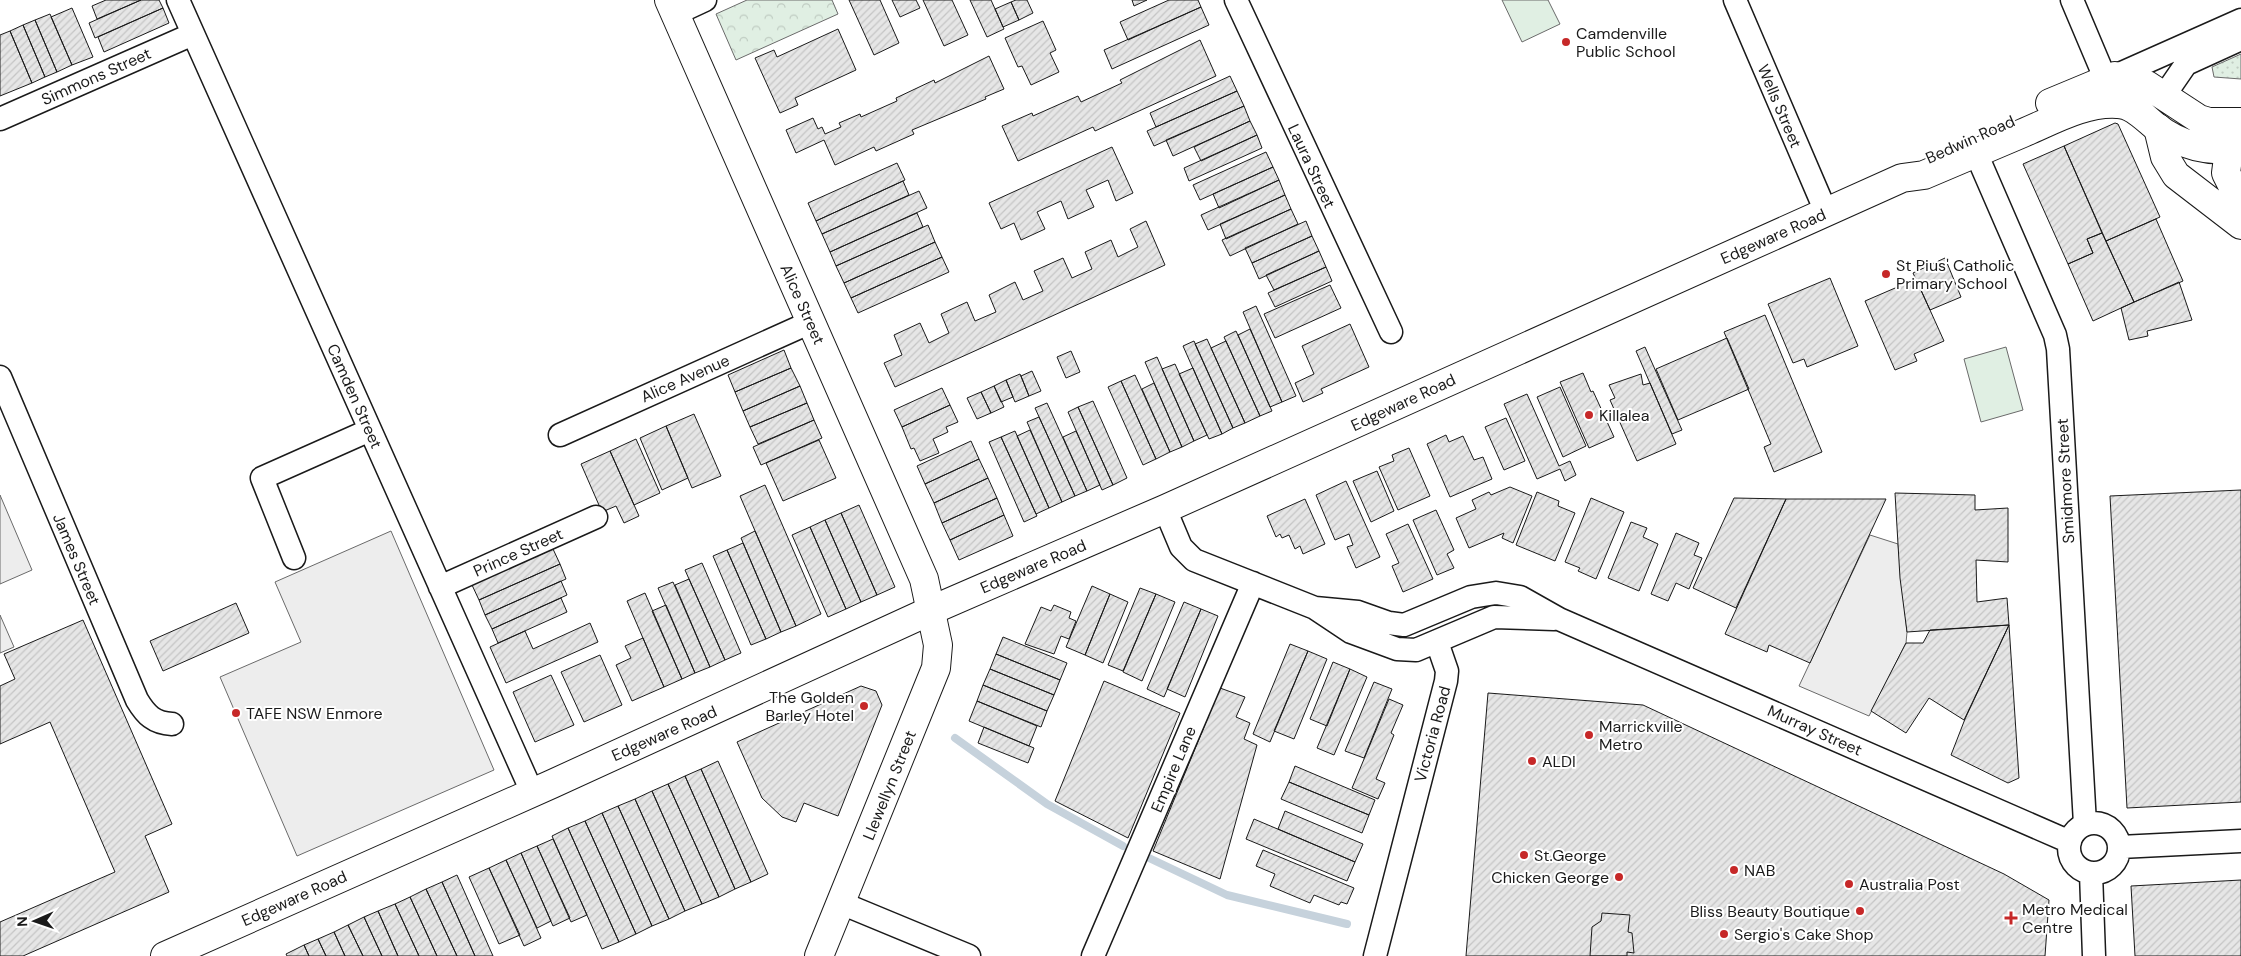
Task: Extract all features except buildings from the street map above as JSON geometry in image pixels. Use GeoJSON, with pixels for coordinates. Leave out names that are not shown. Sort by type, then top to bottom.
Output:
{"type":"FeatureCollection","features":[{"type":"Feature","properties":{"kind":"main road","name":"Alice Street"},"geometry":{"type":"LineString","coordinates":[[672,7],[924,579],[932,610]]}},
{"type":"Feature","properties":{"kind":"main road"},"geometry":{"type":"LineString","coordinates":[[2110,77],[2147,85],[2199,119],[2237,135],[2226,174],[2241,203]]}},
{"type":"Feature","properties":{"kind":"main road","name":"Bedwin Road"},"geometry":{"type":"LineString","coordinates":[[1902,178],[1919,163],[2110,77]]}},
{"type":"Feature","properties":{"kind":"main road","name":"Bedwin Road"},"geometry":{"type":"LineString","coordinates":[[1902,178],[1924,175],[2084,107],[2117,104],[2130,107],[2158,128],[2188,145],[2205,149],[2237,135]]}},
{"type":"Feature","properties":{"kind":"main road"},"geometry":{"type":"LineString","coordinates":[[2158,128],[2165,157],[2176,174],[2241,225]]}},
{"type":"Feature","properties":{"kind":"main road","name":"Edgeware Road"},"geometry":{"type":"LineString","coordinates":[[165,956],[932,610],[1165,509],[1902,178]]}},
{"type":"Feature","properties":{"kind":"main road","name":"Llewellyn Street"},"geometry":{"type":"LineString","coordinates":[[819,956],[936,668],[938,645],[932,610]]}},
{"type":"Feature","properties":{"kind":"street","name":"Camden Street"},"geometry":{"type":"LineString","coordinates":[[178,0],[532,792]]}},
{"type":"Feature","properties":{"kind":"street"},"geometry":{"type":"LineString","coordinates":[[672,7],[705,0]]}},
{"type":"Feature","properties":{"kind":"street","name":"Laura Street"},"geometry":{"type":"LineString","coordinates":[[1236,0],[1391,332]]}},
{"type":"Feature","properties":{"kind":"street","name":"Wells Street"},"geometry":{"type":"LineString","coordinates":[[1735,0],[1826,212]]}},
{"type":"Feature","properties":{"kind":"street"},"geometry":{"type":"LineString","coordinates":[[2072,0],[2110,77],[2241,20]]}},
{"type":"Feature","properties":{"kind":"street","name":"Simmons Street"},"geometry":{"type":"LineString","coordinates":[[0,119],[193,34]]}},
{"type":"Feature","properties":{"kind":"street"},"geometry":{"type":"LineString","coordinates":[[2164,96],[2186,64],[2241,39]]}},
{"type":"Feature","properties":{"kind":"street","name":"Smidmore Street"},"geometry":{"type":"LineString","coordinates":[[1976,153],[2055,335],[2058,350],[2085,824]]}},
{"type":"Feature","properties":{"kind":"street","name":"Alice Avenue"},"geometry":{"type":"LineString","coordinates":[[560,435],[811,322]]}},
{"type":"Feature","properties":{"kind":"street","name":"James Street"},"geometry":{"type":"LineString","coordinates":[[0,377],[137,700],[143,711],[156,721],[172,724]]}},
{"type":"Feature","properties":{"kind":"street"},"geometry":{"type":"LineString","coordinates":[[294,558],[262,478],[370,430]]}},
{"type":"Feature","properties":{"kind":"street"},"geometry":{"type":"LineString","coordinates":[[1165,509],[1187,555],[1194,560],[1316,608],[1351,632],[1397,650],[1416,650],[1437,642]]}},
{"type":"Feature","properties":{"kind":"street","name":"Prince Street"},"geometry":{"type":"LineString","coordinates":[[440,587],[596,517]]}},
{"type":"Feature","properties":{"kind":"street","name":"Empire Lane"},"geometry":{"type":"LineString","coordinates":[[1093,956],[1253,583]]}},
{"type":"Feature","properties":{"kind":"street","name":"Murray Street"},"geometry":{"type":"LineString","coordinates":[[1316,608],[1358,612],[1396,625],[1404,625],[1471,597],[1496,593],[1520,597],[1560,619],[2070,842]]}},
{"type":"Feature","properties":{"kind":"street","name":"Murray Street"},"geometry":{"type":"LineString","coordinates":[[1437,642],[1494,617],[1560,619]]}},
{"type":"Feature","properties":{"kind":"street","name":"Victoria Road"},"geometry":{"type":"LineString","coordinates":[[1375,956],[1446,681],[1447,671],[1437,642]]}},
{"type":"Feature","properties":{"kind":"street"},"geometry":{"type":"LineString","coordinates":[[2101,823],[2108,826],[2118,839],[2120,847],[2115,864],[2100,873],[2091,873],[2076,866],[2069,851],[2070,842],[2078,828],[2085,824],[2101,823]]}},
{"type":"Feature","properties":{"kind":"street"},"geometry":{"type":"LineString","coordinates":[[2120,847],[2241,842]]}},
{"type":"Feature","properties":{"kind":"street"},"geometry":{"type":"LineString","coordinates":[[2091,873],[2094,956]]}},
{"type":"Feature","properties":{"kind":"street"},"geometry":{"type":"LineString","coordinates":[[842,903],[968,956]]}},
{"type":"Feature","properties":{"kind":"green space"},"geometry":{"type":"Polygon","coordinates":[[[747,0],[832,0],[838,14],[736,60],[716,14],[747,0]]]}},
{"type":"Feature","properties":{"kind":"green space"},"geometry":{"type":"Polygon","coordinates":[[[1502,0],[1548,0],[1560,24],[1522,42],[1502,0]]]}},
{"type":"Feature","properties":{"kind":"green space"},"geometry":{"type":"Polygon","coordinates":[[[2241,54],[2241,79],[2214,77],[2212,67],[2241,54]]]}},
{"type":"Feature","properties":{"kind":"green space"},"geometry":{"type":"Polygon","coordinates":[[[2006,347],[2023,410],[1981,422],[1964,359],[2006,347]]]}},
{"type":"Feature","properties":{"kind":"shaded area"},"geometry":{"type":"Polygon","coordinates":[[[0,495],[32,570],[0,584],[0,495]]]}},
{"type":"Feature","properties":{"kind":"shaded area"},"geometry":{"type":"Polygon","coordinates":[[[391,531],[494,770],[297,856],[220,677],[301,642],[275,582],[391,531]]]}},
{"type":"Feature","properties":{"kind":"shaded area"},"geometry":{"type":"Polygon","coordinates":[[[1870,535],[1898,544],[1907,632],[1906,643],[1869,716],[1799,686],[1870,535]]]}},
{"type":"Feature","properties":{"kind":"shaded area"},"geometry":{"type":"Polygon","coordinates":[[[0,615],[14,647],[0,653],[0,615]]]}},
{"type":"Feature","properties":{"kind":"waterway"},"geometry":{"type":"LineString","coordinates":[[955,738],[1047,804],[1123,846]]}},
{"type":"Feature","properties":{"kind":"waterway"},"geometry":{"type":"LineString","coordinates":[[1149,858],[1227,895],[1347,924]]}},
{"type":"Feature","properties":{"kind":"place","name":"Camdenville Public School"},"geometry":{"type":"Point","coordinates":[1566,42]}},
{"type":"Feature","properties":{"kind":"place","name":"St Pius' Catholic Primary School"},"geometry":{"type":"Point","coordinates":[1886,274]}},
{"type":"Feature","properties":{"kind":"place","name":"Killalea"},"geometry":{"type":"Point","coordinates":[1589,415]}},
{"type":"Feature","properties":{"kind":"place","name":"The Golden Barley Hotel"},"geometry":{"type":"Point","coordinates":[864,706]}},
{"type":"Feature","properties":{"kind":"place","name":"TAFE NSW Enmore"},"geometry":{"type":"Point","coordinates":[236,713]}},
{"type":"Feature","properties":{"kind":"place","name":"Marrickville Metro"},"geometry":{"type":"Point","coordinates":[1589,735]}},
{"type":"Feature","properties":{"kind":"place","name":"ALDI"},"geometry":{"type":"Point","coordinates":[1532,761]}},
{"type":"Feature","properties":{"kind":"place","name":"St.George"},"geometry":{"type":"Point","coordinates":[1524,855]}},
{"type":"Feature","properties":{"kind":"place","name":"NAB"},"geometry":{"type":"Point","coordinates":[1734,870]}},
{"type":"Feature","properties":{"kind":"place","name":"Chicken George"},"geometry":{"type":"Point","coordinates":[1619,877]}},
{"type":"Feature","properties":{"kind":"place","name":"Australia Post"},"geometry":{"type":"Point","coordinates":[1849,884]}},
{"type":"Feature","properties":{"kind":"place","name":"Bliss Beauty Boutique"},"geometry":{"type":"Point","coordinates":[1860,911]}},
{"type":"Feature","properties":{"kind":"place","name":"Metro Medical Centre"},"geometry":{"type":"Point","coordinates":[2011,918]}},
{"type":"Feature","properties":{"kind":"place","name":"Sergio's Cake Shop"},"geometry":{"type":"Point","coordinates":[1724,934]}}]}
